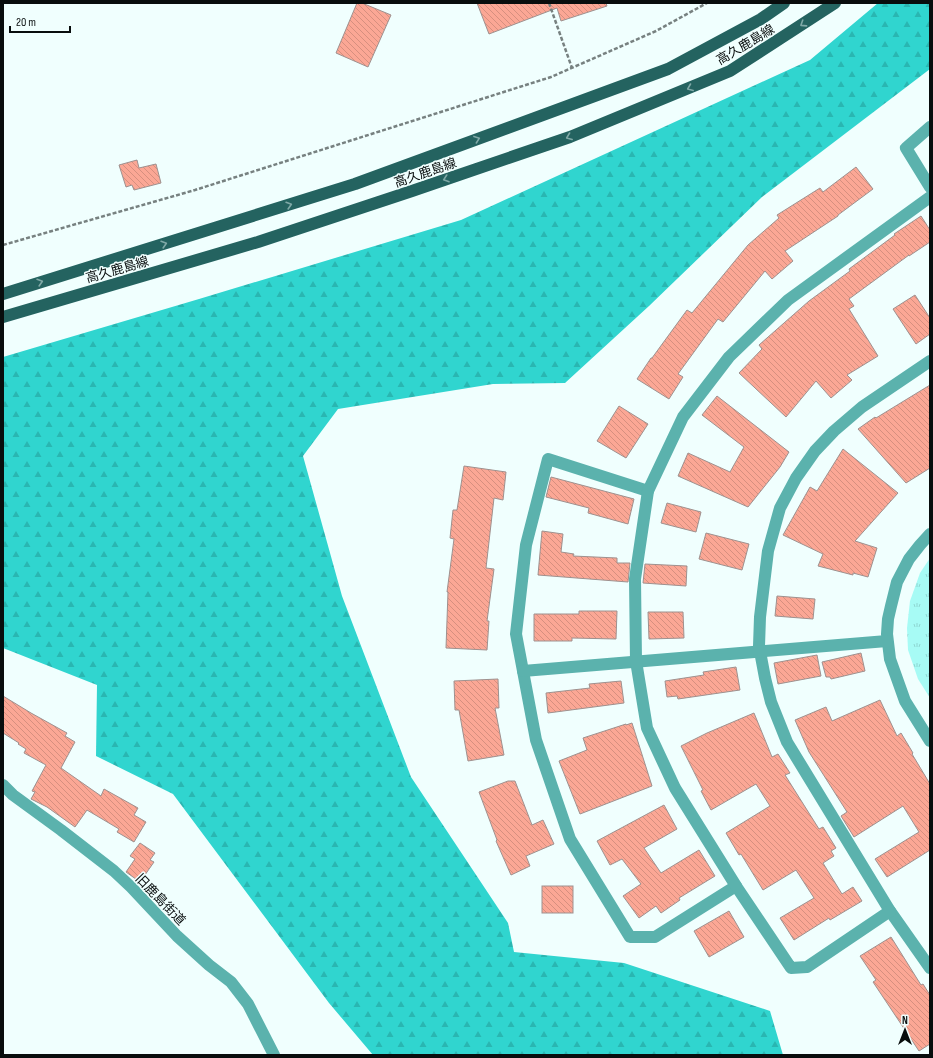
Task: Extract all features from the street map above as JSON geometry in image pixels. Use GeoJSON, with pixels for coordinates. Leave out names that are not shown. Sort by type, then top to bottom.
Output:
{"type":"FeatureCollection","features":[{"type":"Feature","properties":{"kind":"main road","name":"高久鹿島線"},"geometry":{"type":"LineString","coordinates":[[3,294],[355,184],[668,69],[762,19],[784,3]]}},
{"type":"Feature","properties":{"kind":"main road","name":"高久鹿島線"},"geometry":{"type":"LineString","coordinates":[[3,317],[258,242],[570,137],[730,71],[835,3]]}},
{"type":"Feature","properties":{"kind":"street"},"geometry":{"type":"LineString","coordinates":[[930,127],[906,148],[930,187]]}},
{"type":"Feature","properties":{"kind":"street"},"geometry":{"type":"LineString","coordinates":[[890,911],[807,967],[791,968],[736,886],[675,788],[646,728],[636,661],[635,579],[648,491],[683,417],[729,357],[788,300],[930,197]]}},
{"type":"Feature","properties":{"kind":"street"},"geometry":{"type":"LineString","coordinates":[[930,361],[862,407],[834,431],[815,451],[796,478],[780,508],[768,551],[760,617],[759,646],[771,702],[787,742],[890,911],[930,968]]}},
{"type":"Feature","properties":{"kind":"street"},"geometry":{"type":"LineString","coordinates":[[648,491],[548,459],[526,545],[516,634],[536,740],[570,839],[630,937],[655,937],[736,886]]}},
{"type":"Feature","properties":{"kind":"street"},"geometry":{"type":"LineString","coordinates":[[930,534],[909,559],[897,582],[888,619],[887,634],[890,659],[905,701],[930,741]]}},
{"type":"Feature","properties":{"kind":"street"},"geometry":{"type":"LineString","coordinates":[[523,671],[887,641]]}},
{"type":"Feature","properties":{"kind":"street","name":"旧鹿島街道"},"geometry":{"type":"LineString","coordinates":[[3,785],[13,795],[114,871],[177,936],[209,965],[231,982],[248,1004],[274,1055]]}},
{"type":"Feature","properties":{"kind":"path"},"geometry":{"type":"LineString","coordinates":[[550,3],[572,68]]}},
{"type":"Feature","properties":{"kind":"path"},"geometry":{"type":"LineString","coordinates":[[3,245],[195,190],[551,77],[656,31],[707,3]]}},
{"type":"Feature","properties":{"kind":"green space"},"geometry":{"type":"Polygon","coordinates":[[[878,3],[930,3],[930,69],[762,197],[649,306],[565,383],[493,384],[338,409],[303,456],[342,596],[411,777],[508,923],[514,952],[624,963],[770,1011],[783,1055],[373,1055],[329,1003],[173,794],[96,756],[97,685],[3,648],[3,357],[461,220],[810,60],[878,3]]]}},
{"type":"Feature","properties":{"kind":"green space"},"geometry":{"type":"Polygon","coordinates":[[[930,558],[930,698],[918,679],[908,650],[907,628],[910,601],[920,573],[930,558]]]}},
{"type":"Feature","properties":{"kind":"building"},"geometry":{"type":"Polygon","coordinates":[[[357,3],[362,3],[391,15],[368,67],[336,53],[357,3]]]}},
{"type":"Feature","properties":{"kind":"building"},"geometry":{"type":"Polygon","coordinates":[[[477,3],[606,3],[607,6],[561,21],[557,8],[489,34],[477,3]]]}},
{"type":"Feature","properties":{"kind":"building"},"geometry":{"type":"Polygon","coordinates":[[[137,160],[139,168],[156,164],[161,183],[134,190],[132,185],[126,187],[119,165],[137,160]]]}},
{"type":"Feature","properties":{"kind":"building"},"geometry":{"type":"Polygon","coordinates":[[[856,167],[873,189],[838,216],[785,251],[793,261],[772,279],[765,271],[723,322],[718,319],[678,374],[683,377],[669,399],[637,379],[687,310],[692,313],[748,245],[779,218],[777,215],[820,188],[823,192],[856,167]]]}},
{"type":"Feature","properties":{"kind":"building"},"geometry":{"type":"Polygon","coordinates":[[[921,216],[930,230],[930,242],[909,255],[849,299],[854,306],[849,309],[878,356],[847,375],[852,380],[831,398],[816,381],[786,417],[739,373],[762,349],[759,345],[809,301],[850,271],[849,269],[895,235],[894,234],[921,216]]]}},
{"type":"Feature","properties":{"kind":"building"},"geometry":{"type":"Polygon","coordinates":[[[915,295],[930,318],[930,334],[916,344],[893,309],[915,295]]]}},
{"type":"Feature","properties":{"kind":"building"},"geometry":{"type":"Polygon","coordinates":[[[930,385],[930,468],[906,483],[858,429],[875,417],[876,418],[930,385]]]}},
{"type":"Feature","properties":{"kind":"building"},"geometry":{"type":"Polygon","coordinates":[[[717,396],[789,452],[780,467],[748,507],[678,476],[688,453],[730,472],[744,447],[702,415],[717,396]]]}},
{"type":"Feature","properties":{"kind":"building"},"geometry":{"type":"Polygon","coordinates":[[[619,406],[648,424],[626,458],[597,441],[619,406]]]}},
{"type":"Feature","properties":{"kind":"building"},"geometry":{"type":"Polygon","coordinates":[[[843,449],[898,493],[855,541],[877,548],[868,577],[853,573],[853,575],[818,566],[823,554],[783,535],[810,487],[817,491],[843,449]]]}},
{"type":"Feature","properties":{"kind":"building"},"geometry":{"type":"Polygon","coordinates":[[[464,466],[506,472],[503,500],[494,498],[486,568],[494,569],[487,621],[489,621],[487,650],[446,648],[447,592],[454,539],[450,538],[453,510],[457,510],[464,466]]]}},
{"type":"Feature","properties":{"kind":"building"},"geometry":{"type":"Polygon","coordinates":[[[551,477],[634,499],[628,524],[588,513],[589,508],[546,497],[551,477]]]}},
{"type":"Feature","properties":{"kind":"building"},"geometry":{"type":"Polygon","coordinates":[[[667,503],[701,512],[696,532],[661,523],[667,503]]]}},
{"type":"Feature","properties":{"kind":"building"},"geometry":{"type":"Polygon","coordinates":[[[542,531],[563,534],[561,552],[574,554],[573,556],[617,558],[617,563],[630,563],[628,582],[538,575],[542,531]]]}},
{"type":"Feature","properties":{"kind":"building"},"geometry":{"type":"Polygon","coordinates":[[[706,533],[749,544],[742,570],[699,559],[706,533]]]}},
{"type":"Feature","properties":{"kind":"building"},"geometry":{"type":"Polygon","coordinates":[[[645,564],[687,566],[686,586],[643,583],[645,564]]]}},
{"type":"Feature","properties":{"kind":"building"},"geometry":{"type":"Polygon","coordinates":[[[777,596],[815,599],[813,619],[775,616],[777,596]]]}},
{"type":"Feature","properties":{"kind":"building"},"geometry":{"type":"Polygon","coordinates":[[[579,611],[617,611],[616,639],[572,638],[572,641],[534,641],[534,614],[579,614],[579,611]]]}},
{"type":"Feature","properties":{"kind":"building"},"geometry":{"type":"Polygon","coordinates":[[[648,612],[683,612],[684,638],[649,639],[648,612]]]}},
{"type":"Feature","properties":{"kind":"building"},"geometry":{"type":"Polygon","coordinates":[[[861,653],[865,671],[831,679],[830,677],[826,677],[822,662],[861,653]]]}},
{"type":"Feature","properties":{"kind":"building"},"geometry":{"type":"Polygon","coordinates":[[[817,655],[821,676],[778,684],[774,663],[817,655]]]}},
{"type":"Feature","properties":{"kind":"building"},"geometry":{"type":"Polygon","coordinates":[[[736,667],[740,690],[678,699],[677,696],[667,697],[665,681],[704,675],[703,672],[736,667]]]}},
{"type":"Feature","properties":{"kind":"building"},"geometry":{"type":"Polygon","coordinates":[[[498,679],[499,708],[495,708],[504,755],[468,761],[459,710],[455,710],[454,681],[498,679]]]}},
{"type":"Feature","properties":{"kind":"building"},"geometry":{"type":"Polygon","coordinates":[[[621,681],[624,703],[548,713],[546,693],[590,688],[589,684],[621,681]]]}},
{"type":"Feature","properties":{"kind":"building"},"geometry":{"type":"Polygon","coordinates":[[[3,696],[67,733],[65,736],[75,742],[61,768],[101,796],[104,789],[138,808],[134,815],[146,822],[134,842],[117,832],[119,829],[87,810],[75,827],[47,807],[31,799],[35,792],[32,791],[46,765],[24,753],[26,749],[3,733],[3,696]]]}},
{"type":"Feature","properties":{"kind":"building"},"geometry":{"type":"Polygon","coordinates":[[[880,700],[897,736],[901,733],[930,784],[930,850],[887,877],[875,859],[919,832],[903,806],[854,837],[841,816],[847,812],[809,752],[795,720],[826,707],[832,721],[880,700]]]}},
{"type":"Feature","properties":{"kind":"building"},"geometry":{"type":"Polygon","coordinates":[[[754,713],[772,757],[778,754],[790,773],[785,775],[819,829],[823,827],[836,848],[831,851],[834,856],[823,863],[842,894],[853,887],[862,901],[830,920],[829,918],[794,940],[780,918],[814,898],[796,870],[763,890],[726,833],[770,806],[756,784],[711,810],[701,791],[703,790],[681,746],[754,713]]]}},
{"type":"Feature","properties":{"kind":"building"},"geometry":{"type":"Polygon","coordinates":[[[632,723],[652,786],[580,814],[559,761],[587,750],[583,738],[632,723]]]}},
{"type":"Feature","properties":{"kind":"building"},"geometry":{"type":"Polygon","coordinates":[[[508,781],[515,781],[532,825],[543,820],[554,844],[526,856],[530,866],[511,875],[496,841],[497,840],[479,792],[508,781]]]}},
{"type":"Feature","properties":{"kind":"building"},"geometry":{"type":"Polygon","coordinates":[[[664,805],[677,829],[644,848],[661,873],[699,850],[715,876],[679,898],[680,900],[661,913],[656,906],[639,918],[623,896],[641,884],[622,859],[610,865],[597,841],[664,805]]]}},
{"type":"Feature","properties":{"kind":"building"},"geometry":{"type":"Polygon","coordinates":[[[140,843],[155,853],[150,860],[154,862],[140,882],[126,872],[135,859],[130,856],[140,843]]]}},
{"type":"Feature","properties":{"kind":"building"},"geometry":{"type":"Polygon","coordinates":[[[542,886],[573,886],[573,913],[542,913],[542,886]]]}},
{"type":"Feature","properties":{"kind":"building"},"geometry":{"type":"Polygon","coordinates":[[[729,911],[744,937],[709,957],[694,931],[729,911]]]}},
{"type":"Feature","properties":{"kind":"building"},"geometry":{"type":"Polygon","coordinates":[[[891,937],[921,985],[923,984],[930,995],[930,1044],[919,1051],[873,982],[876,980],[860,956],[891,937]]]}}]}
